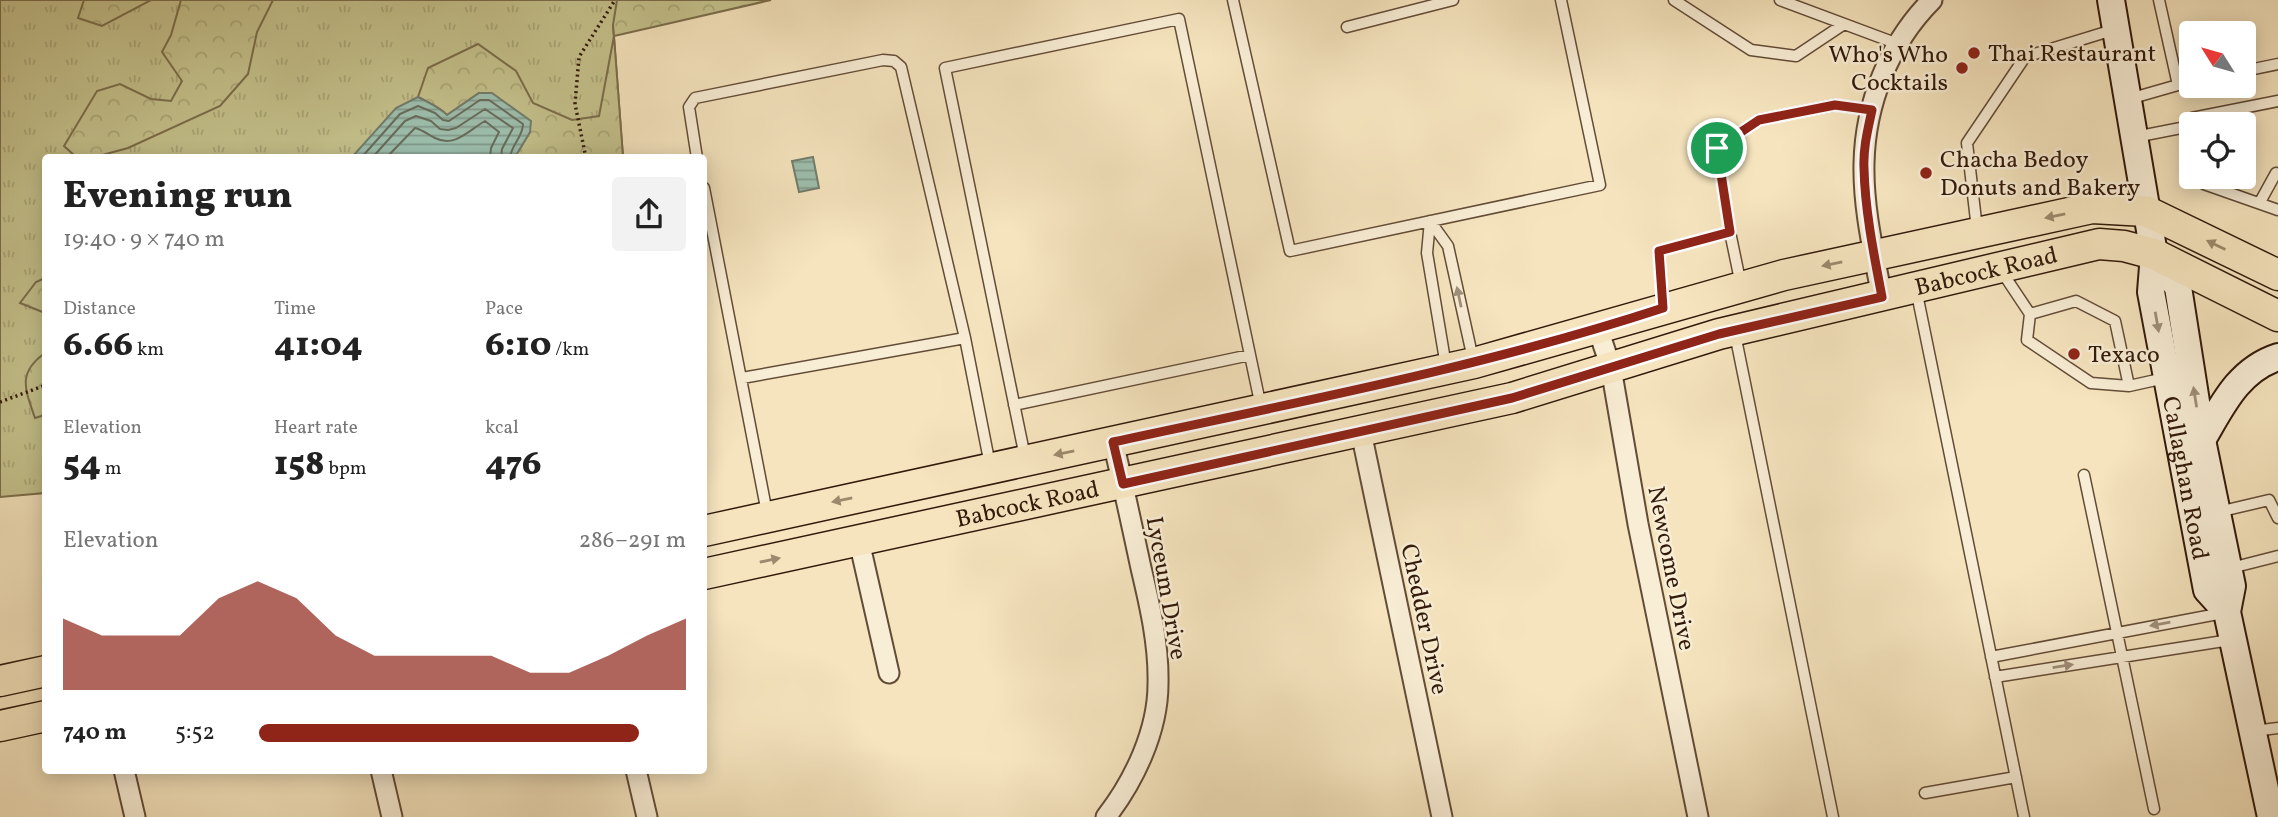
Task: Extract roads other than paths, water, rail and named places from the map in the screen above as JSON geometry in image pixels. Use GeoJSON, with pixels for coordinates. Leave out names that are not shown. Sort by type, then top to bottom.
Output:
{"type":"FeatureCollection","features":[{"type":"Feature","properties":{"kind":"main road","name":"Callaghan Road"},"geometry":{"type":"LineString","coordinates":[[2110,0],[2154,254],[2151,292],[2207,590],[2227,612],[2266,730],[2271,817]]}},
{"type":"Feature","properties":{"kind":"main road","name":"Babcock Road"},"geometry":{"type":"LineString","coordinates":[[707,530],[1460,366],[1598,330],[1663,308],[1741,287],[2092,208],[2146,211],[2278,275]]}},
{"type":"Feature","properties":{"kind":"main road","name":"Babcock Road"},"geometry":{"type":"LineString","coordinates":[[707,573],[1512,398],[1734,330],[2099,244],[2124,246],[2154,254],[2278,316]]}},
{"type":"Feature","properties":{"kind":"main road","name":"Callaghan Road"},"geometry":{"type":"LineString","coordinates":[[2154,254],[2178,287],[2202,440],[2232,586],[2227,612]]}},
{"type":"Feature","properties":{"kind":"main road"},"geometry":{"type":"LineString","coordinates":[[2202,440],[2230,392],[2260,363],[2278,357]]}},
{"type":"Feature","properties":{"kind":"main road"},"geometry":{"type":"LineString","coordinates":[[0,681],[42,672]]}},
{"type":"Feature","properties":{"kind":"main road"},"geometry":{"type":"LineString","coordinates":[[0,726],[42,717]]}},
{"type":"Feature","properties":{"kind":"street"},"geometry":{"type":"LineString","coordinates":[[1882,297],[1874,255],[1864,167],[1865,142],[1886,67],[1912,23],[1932,0]]}},
{"type":"Feature","properties":{"kind":"street","name":"Newcome Drive"},"geometry":{"type":"LineString","coordinates":[[1598,330],[1611,368],[1638,524],[1698,817]]}},
{"type":"Feature","properties":{"kind":"street","name":"Chedder Drive"},"geometry":{"type":"LineString","coordinates":[[1361,432],[1442,817]]}},
{"type":"Feature","properties":{"kind":"street","name":"Lyceum Drive"},"geometry":{"type":"LineString","coordinates":[[1106,817],[1127,785],[1139,760],[1156,707],[1158,686],[1152,616],[1113,442]]}},
{"type":"Feature","properties":{"kind":"street"},"geometry":{"type":"LineString","coordinates":[[859,541],[889,673]]}},
{"type":"Feature","properties":{"kind":"street"},"geometry":{"type":"LineString","coordinates":[[125,774],[135,817]]}},
{"type":"Feature","properties":{"kind":"street"},"geometry":{"type":"LineString","coordinates":[[382,774],[392,817]]}},
{"type":"Feature","properties":{"kind":"street"},"geometry":{"type":"LineString","coordinates":[[637,774],[647,817]]}},
{"type":"Feature","properties":{"kind":"lane"},"geometry":{"type":"LineString","coordinates":[[1233,0],[1290,251],[1600,185],[1561,0]]}},
{"type":"Feature","properties":{"kind":"lane"},"geometry":{"type":"LineString","coordinates":[[1347,27],[1454,0]]}},
{"type":"Feature","properties":{"kind":"lane"},"geometry":{"type":"LineString","coordinates":[[1674,0],[1751,50],[1796,56],[1844,24]]}},
{"type":"Feature","properties":{"kind":"lane"},"geometry":{"type":"LineString","coordinates":[[1780,0],[1898,44]]}},
{"type":"Feature","properties":{"kind":"lane"},"geometry":{"type":"LineString","coordinates":[[2128,99],[2178,85],[2159,0]]}},
{"type":"Feature","properties":{"kind":"lane"},"geometry":{"type":"LineString","coordinates":[[1026,461],[945,68],[1179,19],[1262,410]]}},
{"type":"Feature","properties":{"kind":"lane"},"geometry":{"type":"LineString","coordinates":[[1978,233],[1967,143],[2018,67],[2025,57],[2116,29]]}},
{"type":"Feature","properties":{"kind":"lane"},"geometry":{"type":"LineString","coordinates":[[696,154],[689,107],[695,99],[883,60],[894,61],[901,67],[965,338],[990,468]]}},
{"type":"Feature","properties":{"kind":"lane"},"geometry":{"type":"LineString","coordinates":[[2256,69],[2278,64]]}},
{"type":"Feature","properties":{"kind":"lane"},"geometry":{"type":"LineString","coordinates":[[2222,112],[2278,101]]}},
{"type":"Feature","properties":{"kind":"lane"},"geometry":{"type":"LineString","coordinates":[[1741,287],[1717,148],[1759,120],[1835,105],[1872,110]]}},
{"type":"Feature","properties":{"kind":"lane"},"geometry":{"type":"LineString","coordinates":[[2134,137],[2179,128]]}},
{"type":"Feature","properties":{"kind":"lane"},"geometry":{"type":"LineString","coordinates":[[2260,202],[2276,173],[2278,174]]}},
{"type":"Feature","properties":{"kind":"lane"},"geometry":{"type":"LineString","coordinates":[[2220,189],[2278,210]]}},
{"type":"Feature","properties":{"kind":"lane"},"geometry":{"type":"LineString","coordinates":[[707,203],[768,517]]}},
{"type":"Feature","properties":{"kind":"lane"},"geometry":{"type":"LineString","coordinates":[[1430,221],[1448,246],[1460,366]]}},
{"type":"Feature","properties":{"kind":"lane"},"geometry":{"type":"LineString","coordinates":[[1430,221],[1427,253],[1460,366]]}},
{"type":"Feature","properties":{"kind":"lane"},"geometry":{"type":"LineString","coordinates":[[1663,308],[1659,251],[1730,232]]}},
{"type":"Feature","properties":{"kind":"lane"},"geometry":{"type":"LineString","coordinates":[[1999,268],[2030,314],[2027,340],[2091,383],[2129,386],[2167,377]]}},
{"type":"Feature","properties":{"kind":"lane"},"geometry":{"type":"LineString","coordinates":[[1916,289],[2024,817]]}},
{"type":"Feature","properties":{"kind":"lane"},"geometry":{"type":"LineString","coordinates":[[2030,314],[2076,301],[2115,321],[2129,386]]}},
{"type":"Feature","properties":{"kind":"lane"},"geometry":{"type":"LineString","coordinates":[[1734,330],[1833,817]]}},
{"type":"Feature","properties":{"kind":"lane"},"geometry":{"type":"LineString","coordinates":[[742,378],[965,338]]}},
{"type":"Feature","properties":{"kind":"lane"},"geometry":{"type":"LineString","coordinates":[[1014,405],[1250,355]]}},
{"type":"Feature","properties":{"kind":"lane"},"geometry":{"type":"LineString","coordinates":[[2084,475],[2154,809]]}},
{"type":"Feature","properties":{"kind":"lane"},"geometry":{"type":"LineString","coordinates":[[2217,512],[2269,500],[2278,518]]}},
{"type":"Feature","properties":{"kind":"lane"},"geometry":{"type":"LineString","coordinates":[[2229,569],[2278,556]]}},
{"type":"Feature","properties":{"kind":"lane"},"geometry":{"type":"LineString","coordinates":[[1991,657],[2227,612]]}},
{"type":"Feature","properties":{"kind":"lane"},"geometry":{"type":"LineString","coordinates":[[1996,677],[2235,640]]}},
{"type":"Feature","properties":{"kind":"lane"},"geometry":{"type":"LineString","coordinates":[[1924,793],[2015,777]]}},
{"type":"Feature","properties":{"kind":"water"},"geometry":{"type":"Polygon","coordinates":[[[479,93],[492,93],[531,121],[530,132],[517,154],[355,154],[396,108],[418,97],[447,115],[479,93]]]}},
{"type":"Feature","properties":{"kind":"water"},"geometry":{"type":"Polygon","coordinates":[[[813,157],[819,188],[799,192],[792,161],[813,157]]]}},
{"type":"Feature","properties":{"kind":"place","name":"Thai Restaurant"},"geometry":{"type":"Point","coordinates":[1974,53]}},
{"type":"Feature","properties":{"kind":"place","name":"Who's Who Cocktails"},"geometry":{"type":"Point","coordinates":[1962,68]}},
{"type":"Feature","properties":{"kind":"place","name":"Chacha Bedoy Donuts and Bakery"},"geometry":{"type":"Point","coordinates":[1926,173]}},
{"type":"Feature","properties":{"kind":"place","name":"Texaco"},"geometry":{"type":"Point","coordinates":[2074,354]}}]}
